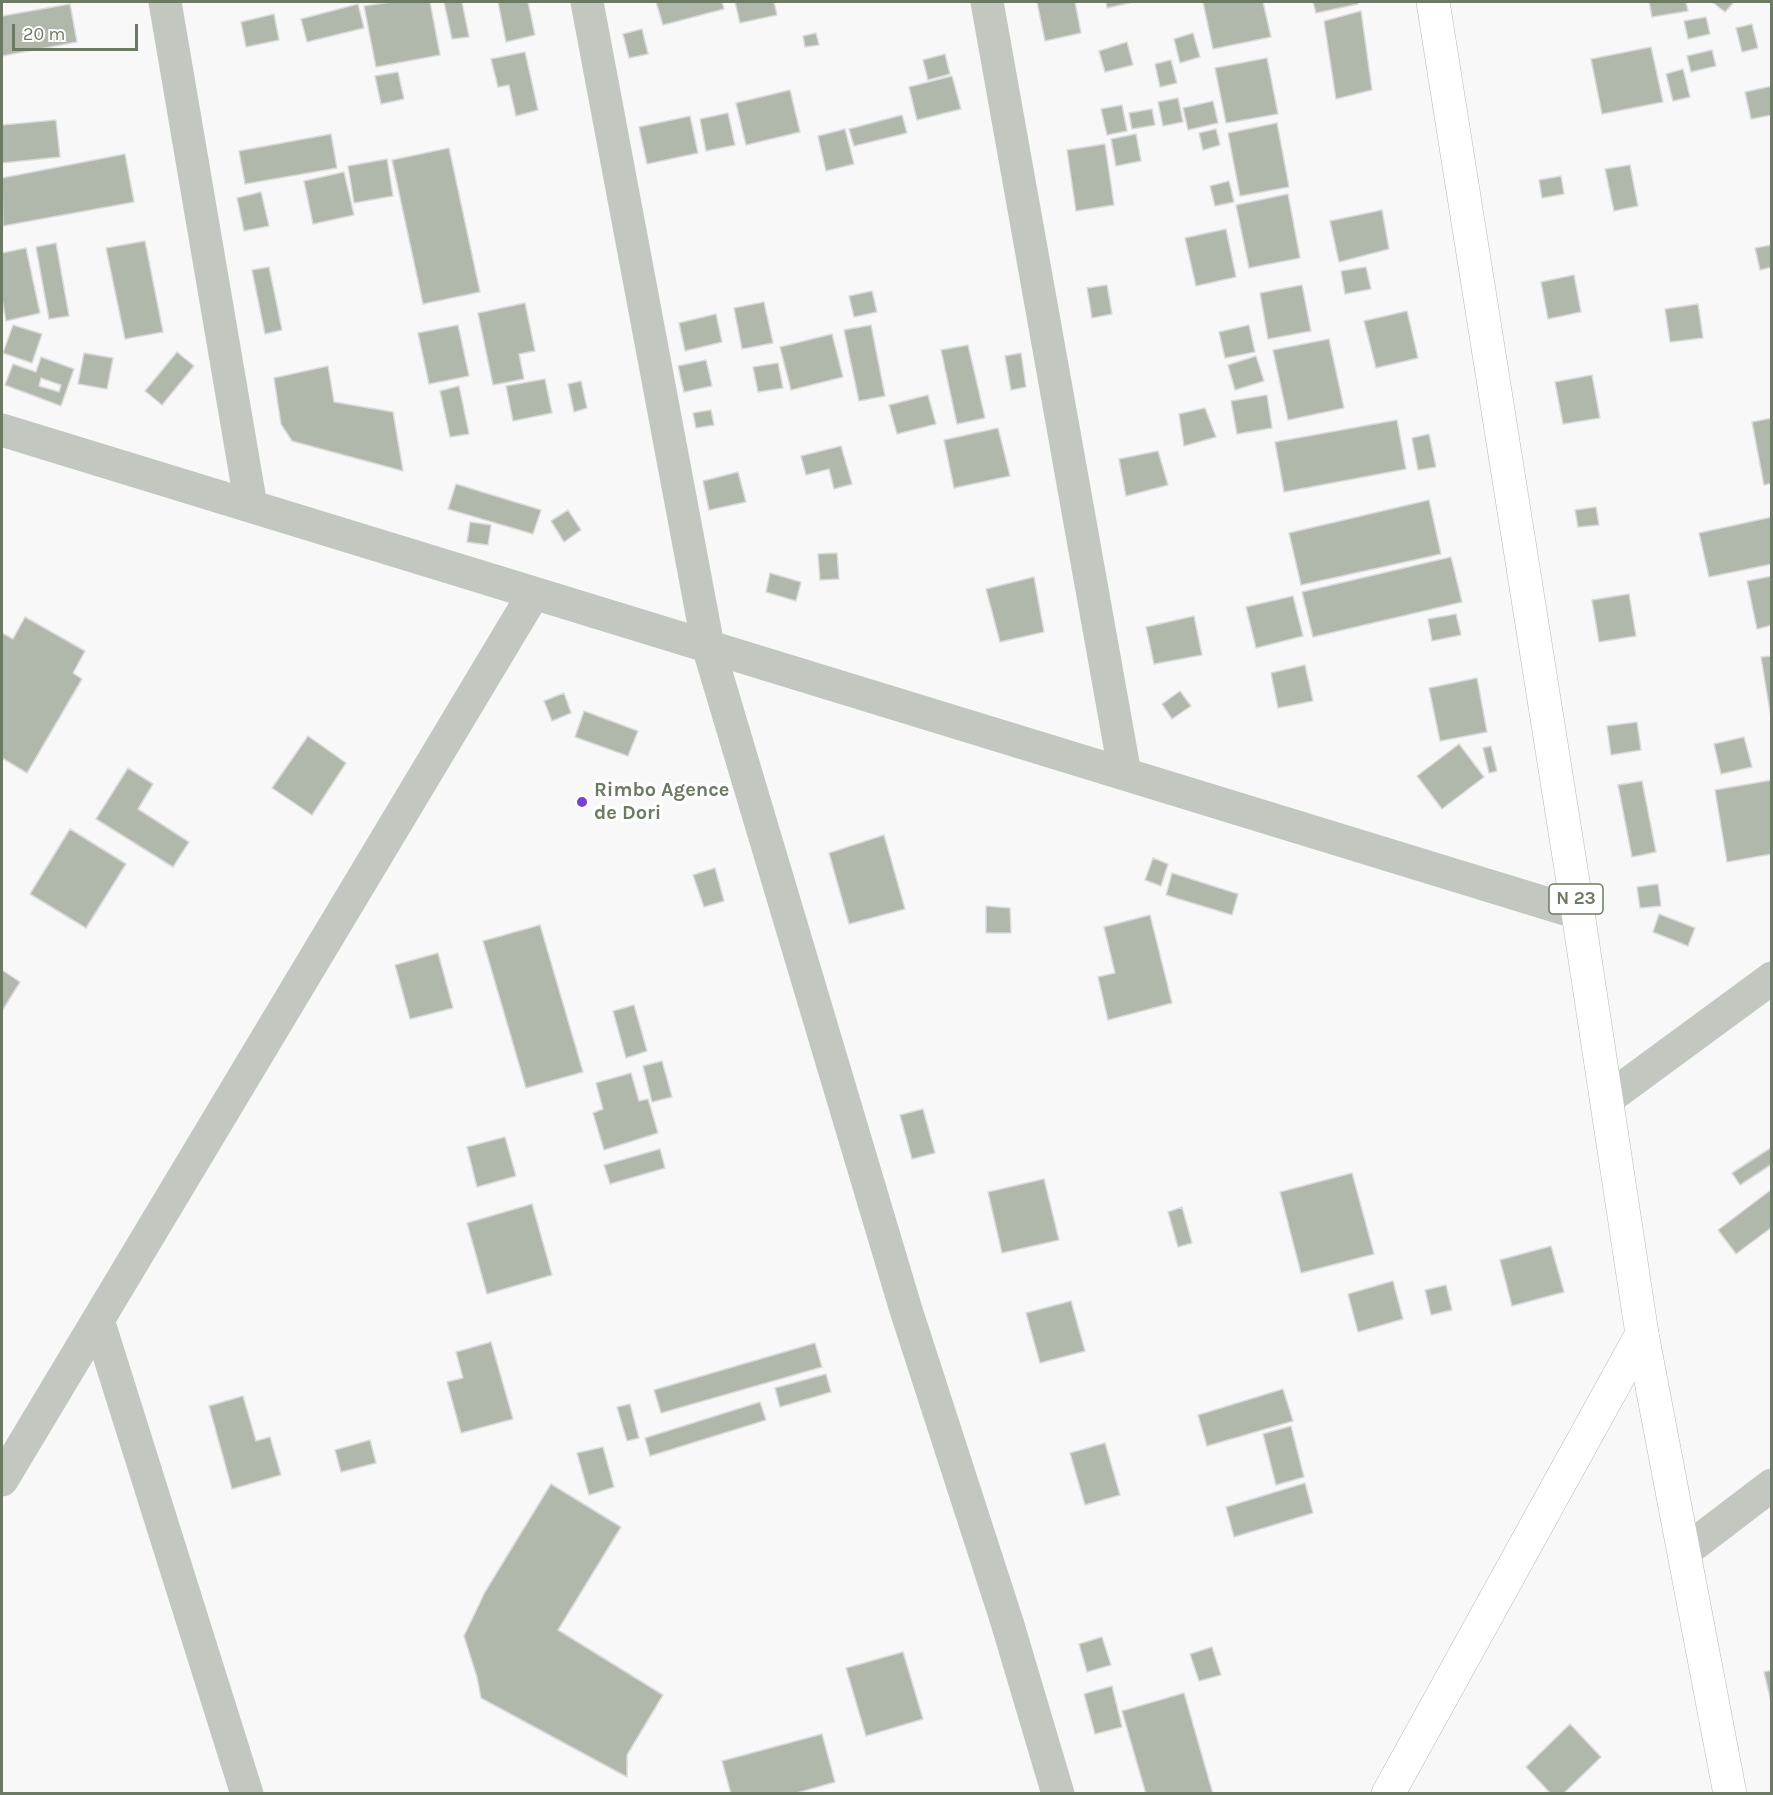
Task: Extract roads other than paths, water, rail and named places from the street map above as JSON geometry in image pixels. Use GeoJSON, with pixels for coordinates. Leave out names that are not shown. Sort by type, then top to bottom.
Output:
{"type":"FeatureCollection","features":[{"type":"Feature","properties":{"kind":"main road","name":"N 23"},"geometry":{"type":"LineString","coordinates":[[1433,2],[1578,913],[1642,1334],[1730,1794]]}},
{"type":"Feature","properties":{"kind":"main road"},"geometry":{"type":"LineString","coordinates":[[1388,1794],[1642,1334]]}},
{"type":"Feature","properties":{"kind":"street"},"geometry":{"type":"LineString","coordinates":[[165,2],[251,506]]}},
{"type":"Feature","properties":{"kind":"street"},"geometry":{"type":"LineString","coordinates":[[587,2],[708,646],[906,1310],[1007,1622],[1058,1794]]}},
{"type":"Feature","properties":{"kind":"street"},"geometry":{"type":"LineString","coordinates":[[987,2],[1125,774]]}},
{"type":"Feature","properties":{"kind":"street"},"geometry":{"type":"LineString","coordinates":[[2,430],[1578,913]]}},
{"type":"Feature","properties":{"kind":"street"},"geometry":{"type":"LineString","coordinates":[[2,1480],[534,593]]}},
{"type":"Feature","properties":{"kind":"street"},"geometry":{"type":"LineString","coordinates":[[1606,1100],[1772,978]]}},
{"type":"Feature","properties":{"kind":"street"},"geometry":{"type":"LineString","coordinates":[[98,1320],[247,1794]]}},
{"type":"Feature","properties":{"kind":"street"},"geometry":{"type":"LineString","coordinates":[[1684,1552],[1772,1485]]}},
{"type":"Feature","properties":{"kind":"place","name":"Rimbo Agence de Dori"},"geometry":{"type":"Point","coordinates":[582,802]}}]}
